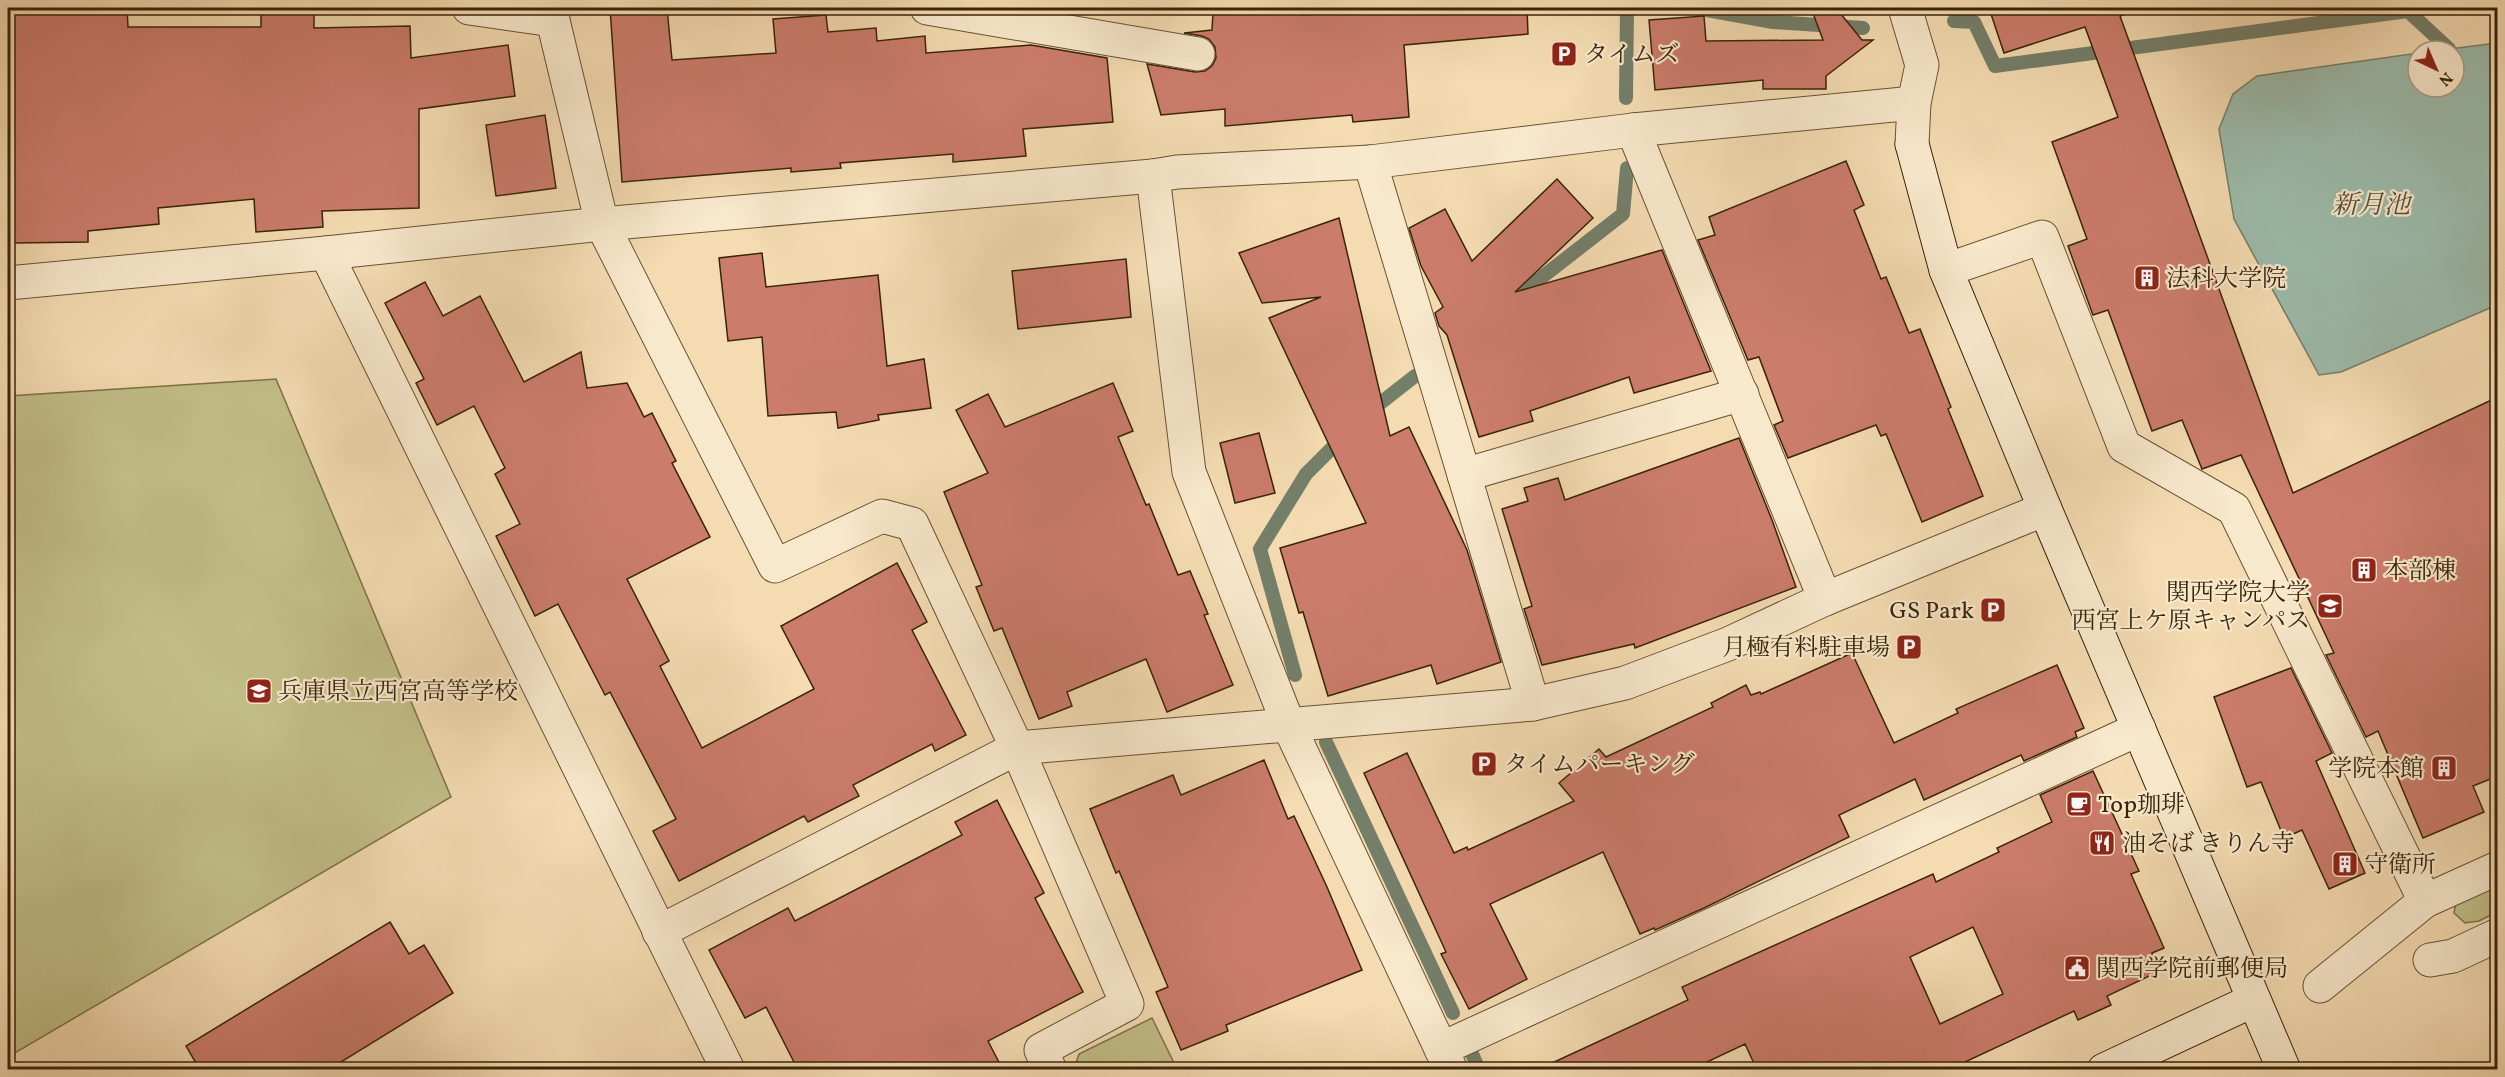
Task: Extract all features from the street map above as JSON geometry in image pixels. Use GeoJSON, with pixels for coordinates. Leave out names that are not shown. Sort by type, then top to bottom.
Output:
{"type":"FeatureCollection","features":[{"type":"Feature","properties":{"kind":"street"},"geometry":{"type":"LineString","coordinates":[[469,8],[552,14],[602,224],[775,566],[882,516],[912,524],[1017,748],[1127,1004],[1041,1050],[1050,1070]]}},
{"type":"Feature","properties":{"kind":"street"},"geometry":{"type":"LineString","coordinates":[[927,8],[1198,54]]}},
{"type":"Feature","properties":{"kind":"street"},"geometry":{"type":"LineString","coordinates":[[1905,8],[1922,65],[1914,103],[1912,144],[1946,270],[2045,509],[2284,1070]]}},
{"type":"Feature","properties":{"kind":"street"},"geometry":{"type":"LineString","coordinates":[[8,283],[602,224],[1153,176],[1177,172],[1370,162],[1633,130],[1914,103]]}},
{"type":"Feature","properties":{"kind":"street"},"geometry":{"type":"LineString","coordinates":[[1633,130],[1825,599]]}},
{"type":"Feature","properties":{"kind":"street"},"geometry":{"type":"LineString","coordinates":[[1370,162],[1533,704]]}},
{"type":"Feature","properties":{"kind":"street"},"geometry":{"type":"LineString","coordinates":[[1153,176],[1189,472],[1289,726],[1446,1059],[2139,729]]}},
{"type":"Feature","properties":{"kind":"street"},"geometry":{"type":"LineString","coordinates":[[1946,270],[2042,237],[2124,446],[2234,509],[2425,901]]}},
{"type":"Feature","properties":{"kind":"street"},"geometry":{"type":"LineString","coordinates":[[326,253],[728,1070]]}},
{"type":"Feature","properties":{"kind":"street"},"geometry":{"type":"LineString","coordinates":[[1464,475],[1742,394]]}},
{"type":"Feature","properties":{"kind":"street"},"geometry":{"type":"LineString","coordinates":[[659,932],[1017,748],[1533,704],[1624,683],[1728,644],[1825,599],[2045,509]]}},
{"type":"Feature","properties":{"kind":"street"},"geometry":{"type":"LineString","coordinates":[[2320,986],[2425,901],[2498,868]]}},
{"type":"Feature","properties":{"kind":"street"},"geometry":{"type":"LineString","coordinates":[[2430,960],[2452,956],[2498,935]]}},
{"type":"Feature","properties":{"kind":"street"},"geometry":{"type":"LineString","coordinates":[[2104,1070],[2254,1000]]}},
{"type":"Feature","properties":{"kind":"shaded area"},"geometry":{"type":"Polygon","coordinates":[[[276,379],[451,797],[8,1057],[8,396],[276,379]]]}},
{"type":"Feature","properties":{"kind":"shaded area"},"geometry":{"type":"Polygon","coordinates":[[[2497,879],[2497,912],[2479,921],[2465,923],[2454,913],[2456,902],[2497,879]]]}},
{"type":"Feature","properties":{"kind":"shaded area"},"geometry":{"type":"Polygon","coordinates":[[[1152,1018],[1177,1069],[1074,1069],[1079,1054],[1152,1018]]]}},
{"type":"Feature","properties":{"kind":"water","name":"新月池"},"geometry":{"type":"Polygon","coordinates":[[[2497,43],[2497,305],[2341,372],[2319,375],[2234,219],[2219,129],[2233,94],[2257,76],[2406,55],[2406,99],[2466,99],[2466,47],[2497,43]]]}},
{"type":"Feature","properties":{"kind":"building"},"geometry":{"type":"Polygon","coordinates":[[[14,8],[127,8],[128,27],[261,27],[261,12],[314,12],[314,28],[410,26],[411,58],[508,45],[515,96],[419,109],[419,208],[322,211],[323,227],[256,232],[254,199],[158,208],[159,224],[88,231],[88,242],[14,243],[13,163],[8,163],[8,48],[14,48],[14,8]]]}},
{"type":"Feature","properties":{"kind":"building"},"geometry":{"type":"Polygon","coordinates":[[[610,8],[667,8],[672,60],[776,53],[773,19],[826,15],[828,32],[876,28],[877,41],[925,36],[926,53],[1031,45],[1107,58],[1113,122],[1023,129],[1026,156],[953,162],[953,154],[840,163],[841,168],[791,172],[791,168],[622,182],[610,8]]]}},
{"type":"Feature","properties":{"kind":"building"},"geometry":{"type":"Polygon","coordinates":[[[1302,8],[1302,15],[1392,8],[1527,8],[1528,34],[1404,45],[1409,117],[1353,122],[1352,115],[1225,126],[1225,109],[1161,115],[1147,64],[1195,72],[1205,71],[1212,66],[1216,58],[1215,47],[1209,39],[1184,33],[1212,30],[1213,12],[1302,8]]]}},
{"type":"Feature","properties":{"kind":"building"},"geometry":{"type":"Polygon","coordinates":[[[1811,8],[1836,8],[1862,40],[1873,40],[1826,76],[1826,89],[1763,89],[1763,80],[1655,90],[1649,20],[1704,16],[1706,41],[1823,40],[1811,8]]]}},
{"type":"Feature","properties":{"kind":"building"},"geometry":{"type":"Polygon","coordinates":[[[1989,8],[2121,8],[2123,15],[2120,16],[2293,493],[2498,397],[2498,776],[2473,786],[2484,812],[2423,838],[2378,731],[2366,737],[2326,655],[2334,653],[2241,455],[2202,469],[2182,420],[2152,431],[2108,310],[2093,315],[2068,246],[2087,239],[2052,142],[2118,117],[2085,27],[2004,53],[1989,8]]]}},
{"type":"Feature","properties":{"kind":"building"},"geometry":{"type":"Polygon","coordinates":[[[545,115],[556,188],[496,196],[486,125],[545,115]]]}},
{"type":"Feature","properties":{"kind":"building"},"geometry":{"type":"Polygon","coordinates":[[[1846,161],[1864,205],[1854,210],[1881,279],[1886,277],[1909,333],[1920,329],[1951,407],[1948,409],[1983,496],[1922,522],[1886,434],[1881,436],[1876,425],[1788,458],[1774,425],[1783,421],[1759,357],[1748,360],[1698,240],[1715,235],[1709,217],[1846,161]]]}},
{"type":"Feature","properties":{"kind":"building"},"geometry":{"type":"Polygon","coordinates":[[[1557,179],[1593,218],[1515,292],[1662,250],[1711,371],[1634,393],[1629,377],[1530,411],[1533,421],[1479,437],[1447,335],[1439,326],[1435,313],[1443,307],[1421,266],[1409,228],[1445,209],[1472,261],[1557,179]]]}},
{"type":"Feature","properties":{"kind":"building"},"geometry":{"type":"Polygon","coordinates":[[[1339,218],[1390,436],[1409,427],[1467,550],[1501,662],[1437,684],[1431,665],[1328,696],[1303,612],[1299,613],[1280,548],[1366,523],[1269,318],[1321,297],[1262,303],[1239,253],[1339,218]]]}},
{"type":"Feature","properties":{"kind":"building"},"geometry":{"type":"Polygon","coordinates":[[[762,253],[766,287],[878,275],[887,366],[924,359],[931,408],[878,415],[879,420],[838,428],[836,412],[768,416],[762,337],[728,341],[719,258],[762,253]]]}},
{"type":"Feature","properties":{"kind":"building"},"geometry":{"type":"Polygon","coordinates":[[[1126,259],[1131,317],[1018,329],[1012,271],[1126,259]]]}},
{"type":"Feature","properties":{"kind":"building"},"geometry":{"type":"Polygon","coordinates":[[[425,282],[443,316],[480,296],[524,382],[581,352],[587,388],[627,383],[644,417],[652,413],[676,461],[672,463],[710,537],[627,579],[669,661],[660,666],[702,748],[814,689],[781,626],[897,563],[927,622],[912,630],[966,735],[935,751],[932,744],[853,785],[859,796],[808,822],[804,816],[679,881],[653,831],[676,819],[610,692],[605,695],[558,604],[535,616],[496,536],[520,524],[495,474],[505,468],[474,406],[437,425],[416,383],[424,379],[385,303],[425,282]]]}},
{"type":"Feature","properties":{"kind":"building"},"geometry":{"type":"Polygon","coordinates":[[[1113,383],[1133,431],[1118,437],[1178,575],[1190,571],[1208,614],[1204,615],[1233,685],[1167,712],[1146,659],[1067,692],[1072,706],[1039,719],[1002,628],[994,631],[976,587],[982,585],[944,492],[988,473],[956,410],[988,394],[1005,427],[1113,383]]]}},
{"type":"Feature","properties":{"kind":"building"},"geometry":{"type":"Polygon","coordinates":[[[1259,433],[1275,493],[1235,503],[1220,443],[1259,433]]]}},
{"type":"Feature","properties":{"kind":"building"},"geometry":{"type":"Polygon","coordinates":[[[1739,438],[1796,587],[1635,648],[1634,644],[1542,665],[1524,609],[1532,606],[1502,509],[1528,501],[1524,488],[1558,478],[1565,500],[1739,438]]]}},
{"type":"Feature","properties":{"kind":"building"},"geometry":{"type":"Polygon","coordinates":[[[1852,653],[1894,743],[1958,713],[1956,709],[2057,665],[2084,728],[2075,732],[2077,737],[2024,761],[2021,755],[1924,800],[1915,779],[1839,815],[1849,837],[1704,908],[1655,930],[1654,928],[1640,934],[1603,852],[1490,904],[1527,979],[1469,1009],[1441,954],[1446,952],[1364,773],[1407,753],[1454,853],[1467,847],[1468,850],[1574,801],[1559,783],[1599,749],[1606,757],[1713,707],[1711,703],[1746,685],[1751,695],[1760,692],[1761,694],[1852,653]]]}},
{"type":"Feature","properties":{"kind":"building"},"geometry":{"type":"Polygon","coordinates":[[[2291,668],[2332,753],[2316,761],[2365,873],[2329,889],[2302,830],[2284,838],[2261,782],[2247,787],[2214,697],[2291,668]]]}},
{"type":"Feature","properties":{"kind":"building"},"geometry":{"type":"Polygon","coordinates":[[[1264,760],[1288,819],[1294,816],[1362,970],[1226,1025],[1228,1031],[1181,1050],[1156,992],[1168,987],[1119,871],[1116,873],[1090,809],[1173,775],[1181,795],[1264,760]]]}},
{"type":"Feature","properties":{"kind":"building"},"geometry":{"type":"Polygon","coordinates":[[[2093,771],[2139,871],[2131,874],[2164,948],[2152,953],[2160,971],[2107,996],[2111,1005],[2078,1020],[2074,1011],[1948,1070],[1757,1070],[1745,1044],[1690,1070],[1537,1070],[1688,1000],[1682,987],[1933,874],[1936,882],[1999,852],[1997,848],[2052,822],[2040,795],[2093,771]],[[1973,927],[1910,957],[1940,1024],[2003,994],[1973,927]]]}},
{"type":"Feature","properties":{"kind":"building"},"geometry":{"type":"Polygon","coordinates":[[[997,800],[1044,893],[1035,898],[1083,992],[988,1041],[1003,1070],[798,1070],[766,1007],[745,1018],[709,950],[788,908],[795,921],[962,835],[955,822],[997,800]]]}},
{"type":"Feature","properties":{"kind":"building"},"geometry":{"type":"Polygon","coordinates":[[[390,922],[409,954],[424,945],[453,993],[328,1070],[200,1070],[186,1046],[390,922]]]}},
{"type":"Feature","properties":{"kind":"waterway"},"geometry":{"type":"LineString","coordinates":[[1626,98],[1627,8]]}},
{"type":"Feature","properties":{"kind":"waterway"},"geometry":{"type":"LineString","coordinates":[[1696,8],[1773,22],[1863,28]]}},
{"type":"Feature","properties":{"kind":"waterway"},"geometry":{"type":"LineString","coordinates":[[1954,21],[1974,22],[1995,66],[2408,11],[2438,39]]}},
{"type":"Feature","properties":{"kind":"waterway"},"geometry":{"type":"LineString","coordinates":[[1514,299],[1623,214],[1627,168]]}},
{"type":"Feature","properties":{"kind":"waterway"},"geometry":{"type":"LineString","coordinates":[[1369,412],[1415,376]]}},
{"type":"Feature","properties":{"kind":"waterway"},"geometry":{"type":"LineString","coordinates":[[1295,675],[1260,549],[1306,474],[1342,438]]}},
{"type":"Feature","properties":{"kind":"waterway"},"geometry":{"type":"LineString","coordinates":[[1326,742],[1453,1013]]}},
{"type":"Feature","properties":{"kind":"waterway"},"geometry":{"type":"LineString","coordinates":[[1473,1056],[1479,1070]]}},
{"type":"Feature","properties":{"kind":"place","name":"タイムズ"},"geometry":{"type":"Point","coordinates":[1564,54]}},
{"type":"Feature","properties":{"kind":"place","name":"法科大学院"},"geometry":{"type":"Point","coordinates":[2147,278]}},
{"type":"Feature","properties":{"kind":"place","name":"本部棟"},"geometry":{"type":"Point","coordinates":[2364,570]}},
{"type":"Feature","properties":{"kind":"place","name":"関西学院大学 西宮上ケ原キャンパス"},"geometry":{"type":"Point","coordinates":[2330,606]}},
{"type":"Feature","properties":{"kind":"place","name":"GS Park"},"geometry":{"type":"Point","coordinates":[1993,610]}},
{"type":"Feature","properties":{"kind":"place","name":"月極有料駐車場"},"geometry":{"type":"Point","coordinates":[1909,647]}},
{"type":"Feature","properties":{"kind":"place","name":"兵庫県立西宮高等学校"},"geometry":{"type":"Point","coordinates":[259,691]}},
{"type":"Feature","properties":{"kind":"place","name":"タイムパーキング"},"geometry":{"type":"Point","coordinates":[1484,764]}},
{"type":"Feature","properties":{"kind":"place","name":"学院本館"},"geometry":{"type":"Point","coordinates":[2444,768]}},
{"type":"Feature","properties":{"kind":"place","name":"Top珈琲"},"geometry":{"type":"Point","coordinates":[2079,804]}},
{"type":"Feature","properties":{"kind":"place","name":"油そば きりん寺"},"geometry":{"type":"Point","coordinates":[2102,843]}},
{"type":"Feature","properties":{"kind":"place","name":"守衛所"},"geometry":{"type":"Point","coordinates":[2345,864]}},
{"type":"Feature","properties":{"kind":"place","name":"関西学院前郵便局"},"geometry":{"type":"Point","coordinates":[2077,968]}}]}
